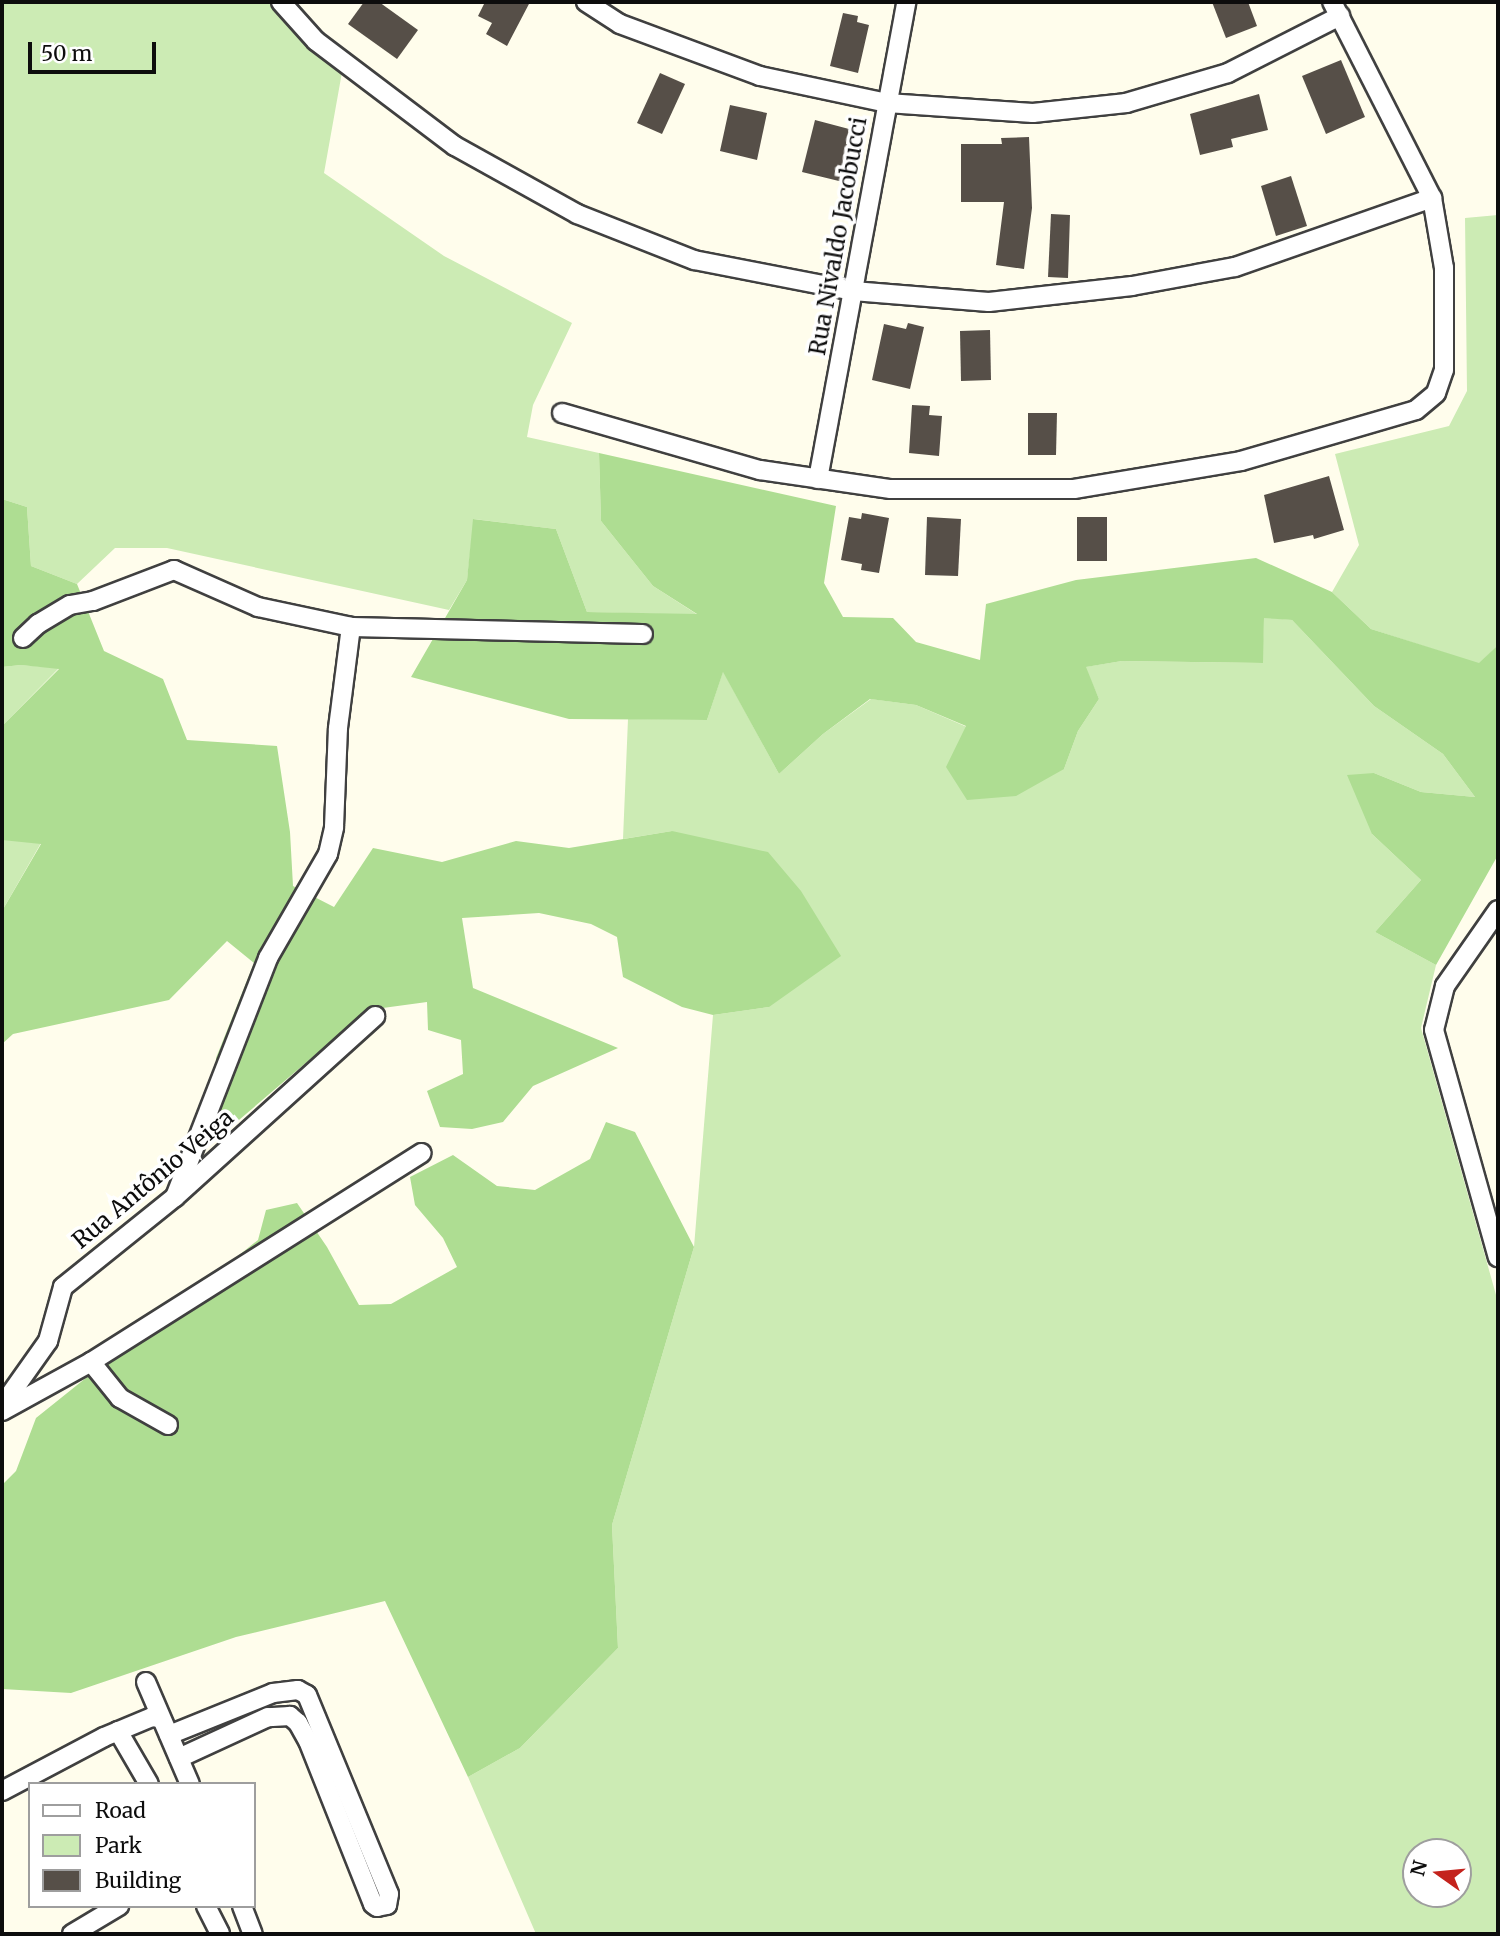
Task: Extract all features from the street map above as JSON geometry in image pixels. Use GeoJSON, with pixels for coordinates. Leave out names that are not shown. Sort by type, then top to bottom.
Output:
{"type":"FeatureCollection","features":[{"type":"Feature","properties":{"kind":"street"},"geometry":{"type":"LineString","coordinates":[[281,2],[316,41],[455,146],[577,214],[694,260],[853,291],[989,302],[1132,286],[1235,267],[1432,198]]}},
{"type":"Feature","properties":{"kind":"street"},"geometry":{"type":"LineString","coordinates":[[562,413],[760,470],[818,479],[891,489],[1074,489],[1241,461],[1416,410],[1436,393],[1444,370],[1444,268],[1432,198],[1336,9],[1228,73],[1126,103],[1033,113],[887,103],[760,76],[620,24],[586,2]]}},
{"type":"Feature","properties":{"kind":"street","name":"Rua Nivaldo Jacobucci"},"geometry":{"type":"LineString","coordinates":[[818,479],[906,2]]}},
{"type":"Feature","properties":{"kind":"street"},"geometry":{"type":"LineString","coordinates":[[23,638],[38,624],[69,605],[93,601],[174,570],[258,607],[351,627],[643,634]]}},
{"type":"Feature","properties":{"kind":"street"},"geometry":{"type":"LineString","coordinates":[[175,1197],[268,958],[328,854],[334,827],[338,728],[351,627]]}},
{"type":"Feature","properties":{"kind":"street"},"geometry":{"type":"LineString","coordinates":[[1498,910],[1445,986],[1434,1030],[1498,1257]]}},
{"type":"Feature","properties":{"kind":"street","name":"Rua Antônio Veiga"},"geometry":{"type":"LineString","coordinates":[[3,1403],[48,1341],[62,1287],[175,1197],[375,1016]]}},
{"type":"Feature","properties":{"kind":"street"},"geometry":{"type":"LineString","coordinates":[[3,1403],[91,1362],[422,1153]]}},
{"type":"Feature","properties":{"kind":"street"},"geometry":{"type":"LineString","coordinates":[[91,1362],[120,1398],[168,1425]]}},
{"type":"Feature","properties":{"kind":"street"},"geometry":{"type":"LineString","coordinates":[[146,1682],[189,1782]]}},
{"type":"Feature","properties":{"kind":"street"},"geometry":{"type":"LineString","coordinates":[[169,1735],[273,1693],[298,1690],[307,1695],[389,1894],[387,1905],[377,1907],[373,1904],[308,1741],[298,1723],[290,1716],[281,1714],[268,1717],[179,1758]]}},
{"type":"Feature","properties":{"kind":"street"},"geometry":{"type":"LineString","coordinates":[[2,1791],[118,1731],[152,1717],[160,1718]]}},
{"type":"Feature","properties":{"kind":"street"},"geometry":{"type":"LineString","coordinates":[[118,1731],[148,1782]]}},
{"type":"Feature","properties":{"kind":"street"},"geometry":{"type":"LineString","coordinates":[[72,1934],[116,1908]]}},
{"type":"Feature","properties":{"kind":"street"},"geometry":{"type":"LineString","coordinates":[[207,1908],[220,1934]]}},
{"type":"Feature","properties":{"kind":"street"},"geometry":{"type":"LineString","coordinates":[[243,1908],[253,1934]]}},
{"type":"Feature","properties":{"kind":"green space"},"geometry":{"type":"Polygon","coordinates":[[[2,2],[286,2],[344,61],[324,173],[444,256],[572,323],[533,405],[527,437],[599,453],[601,521],[653,586],[698,615],[587,612],[556,529],[474,519],[467,580],[449,610],[167,548],[115,548],[77,584],[31,566],[27,507],[2,499],[2,2]]]}},
{"type":"Feature","properties":{"kind":"green space"},"geometry":{"type":"Polygon","coordinates":[[[1498,215],[1498,645],[1479,664],[1371,629],[1332,592],[1359,545],[1335,454],[1449,426],[1467,391],[1465,218],[1498,215]]]}},
{"type":"Feature","properties":{"kind":"green space"},"geometry":{"type":"Polygon","coordinates":[[[599,453],[836,506],[824,583],[843,617],[893,618],[916,642],[980,660],[986,604],[1076,580],[1256,558],[1332,592],[1371,629],[1479,663],[1498,645],[1498,855],[1436,965],[1375,932],[1421,880],[1372,834],[1347,775],[1374,773],[1421,792],[1475,797],[1443,754],[1374,706],[1292,620],[1264,618],[1263,663],[1122,661],[1086,667],[1099,699],[1078,731],[1064,769],[1016,796],[967,800],[946,767],[966,726],[916,705],[870,699],[823,734],[779,774],[723,672],[707,720],[569,719],[411,677],[467,580],[473,519],[556,529],[587,612],[697,614],[653,586],[601,521],[599,453]]]}},
{"type":"Feature","properties":{"kind":"green space"},"geometry":{"type":"Polygon","coordinates":[[[2,499],[27,507],[31,566],[77,584],[104,651],[163,679],[187,740],[277,746],[290,832],[293,886],[334,907],[373,848],[442,862],[516,841],[569,848],[672,831],[768,852],[801,891],[841,956],[769,1007],[713,1015],[682,1007],[623,977],[617,937],[591,924],[539,913],[462,918],[473,988],[618,1048],[533,1086],[503,1122],[472,1129],[440,1127],[427,1091],[463,1074],[461,1040],[428,1030],[427,1002],[368,1010],[213,1142],[216,1058],[254,963],[227,941],[169,1000],[13,1034],[2,1044],[2,911],[41,844],[2,840],[2,726],[59,669],[21,665],[2,667],[2,499]]]}},
{"type":"Feature","properties":{"kind":"green space"},"geometry":{"type":"Polygon","coordinates":[[[1264,617],[1292,620],[1374,706],[1443,754],[1475,797],[1421,792],[1374,773],[1372,834],[1421,880],[1375,932],[1436,965],[1421,1028],[1498,1302],[1498,1934],[536,1934],[468,1777],[520,1748],[618,1648],[612,1525],[694,1247],[713,1015],[769,1007],[672,831],[623,839],[628,719],[707,720],[723,671],[779,774],[823,734],[871,699],[916,705],[1064,769],[1078,731],[1099,699],[1085,667],[1122,661],[1262,663],[1264,617]]]}},
{"type":"Feature","properties":{"kind":"green space"},"geometry":{"type":"Polygon","coordinates":[[[21,665],[59,668],[2,726],[2,667],[21,665]]]}},
{"type":"Feature","properties":{"kind":"green space"},"geometry":{"type":"Polygon","coordinates":[[[5,838],[41,843],[2,911],[2,840],[5,838]]]}},
{"type":"Feature","properties":{"kind":"green space"},"geometry":{"type":"Polygon","coordinates":[[[606,1122],[635,1132],[694,1247],[612,1525],[618,1648],[520,1748],[468,1777],[385,1601],[236,1637],[71,1693],[2,1689],[2,1485],[16,1471],[36,1418],[258,1240],[266,1210],[297,1203],[327,1247],[359,1305],[391,1304],[457,1267],[443,1238],[415,1205],[410,1177],[453,1155],[497,1186],[535,1190],[590,1159],[606,1122]]]}},
{"type":"Feature","properties":{"kind":"building"},"geometry":{"type":"Polygon","coordinates":[[[364,2],[379,2],[418,30],[397,59],[348,24],[364,2]]]}},
{"type":"Feature","properties":{"kind":"building"},"geometry":{"type":"Polygon","coordinates":[[[485,2],[530,2],[507,46],[486,34],[492,23],[478,16],[485,2]]]}},
{"type":"Feature","properties":{"kind":"building"},"geometry":{"type":"Polygon","coordinates":[[[1212,2],[1248,2],[1257,26],[1226,38],[1212,2]]]}},
{"type":"Feature","properties":{"kind":"building"},"geometry":{"type":"Polygon","coordinates":[[[843,13],[858,16],[857,22],[869,25],[858,73],[830,66],[843,13]]]}},
{"type":"Feature","properties":{"kind":"building"},"geometry":{"type":"Polygon","coordinates":[[[1341,60],[1365,117],[1326,134],[1302,76],[1341,60]]]}},
{"type":"Feature","properties":{"kind":"building"},"geometry":{"type":"Polygon","coordinates":[[[660,73],[685,84],[662,134],[637,123],[660,73]]]}},
{"type":"Feature","properties":{"kind":"building"},"geometry":{"type":"Polygon","coordinates":[[[1259,94],[1268,130],[1231,139],[1233,147],[1200,155],[1190,114],[1259,94]]]}},
{"type":"Feature","properties":{"kind":"building"},"geometry":{"type":"Polygon","coordinates":[[[730,105],[767,113],[757,160],[720,151],[730,105]]]}},
{"type":"Feature","properties":{"kind":"building"},"geometry":{"type":"Polygon","coordinates":[[[815,120],[849,129],[846,144],[852,146],[843,182],[802,172],[815,120]]]}},
{"type":"Feature","properties":{"kind":"building"},"geometry":{"type":"Polygon","coordinates":[[[1029,137],[1032,208],[1024,269],[996,265],[1004,202],[961,202],[961,144],[1002,144],[1001,138],[1029,137]]]}},
{"type":"Feature","properties":{"kind":"building"},"geometry":{"type":"Polygon","coordinates":[[[1291,176],[1307,226],[1276,236],[1261,186],[1291,176]]]}},
{"type":"Feature","properties":{"kind":"building"},"geometry":{"type":"Polygon","coordinates":[[[1051,214],[1070,215],[1068,278],[1048,277],[1051,214]]]}},
{"type":"Feature","properties":{"kind":"building"},"geometry":{"type":"Polygon","coordinates":[[[908,323],[924,327],[910,389],[872,380],[884,324],[906,329],[908,323]]]}},
{"type":"Feature","properties":{"kind":"building"},"geometry":{"type":"Polygon","coordinates":[[[990,330],[991,380],[961,381],[960,331],[990,330]]]}},
{"type":"Feature","properties":{"kind":"building"},"geometry":{"type":"Polygon","coordinates":[[[912,405],[930,406],[929,415],[942,416],[939,456],[909,453],[912,405]]]}},
{"type":"Feature","properties":{"kind":"building"},"geometry":{"type":"Polygon","coordinates":[[[1028,413],[1057,413],[1056,455],[1028,455],[1028,413]]]}},
{"type":"Feature","properties":{"kind":"building"},"geometry":{"type":"Polygon","coordinates":[[[1329,476],[1344,530],[1314,539],[1313,535],[1274,543],[1264,495],[1329,476]]]}},
{"type":"Feature","properties":{"kind":"building"},"geometry":{"type":"Polygon","coordinates":[[[862,513],[889,518],[879,573],[861,570],[862,564],[841,560],[849,517],[861,519],[862,513]]]}},
{"type":"Feature","properties":{"kind":"building"},"geometry":{"type":"Polygon","coordinates":[[[927,517],[961,519],[958,576],[925,575],[927,517]]]}},
{"type":"Feature","properties":{"kind":"building"},"geometry":{"type":"Polygon","coordinates":[[[1077,517],[1107,517],[1107,561],[1077,561],[1077,517]]]}}]}
